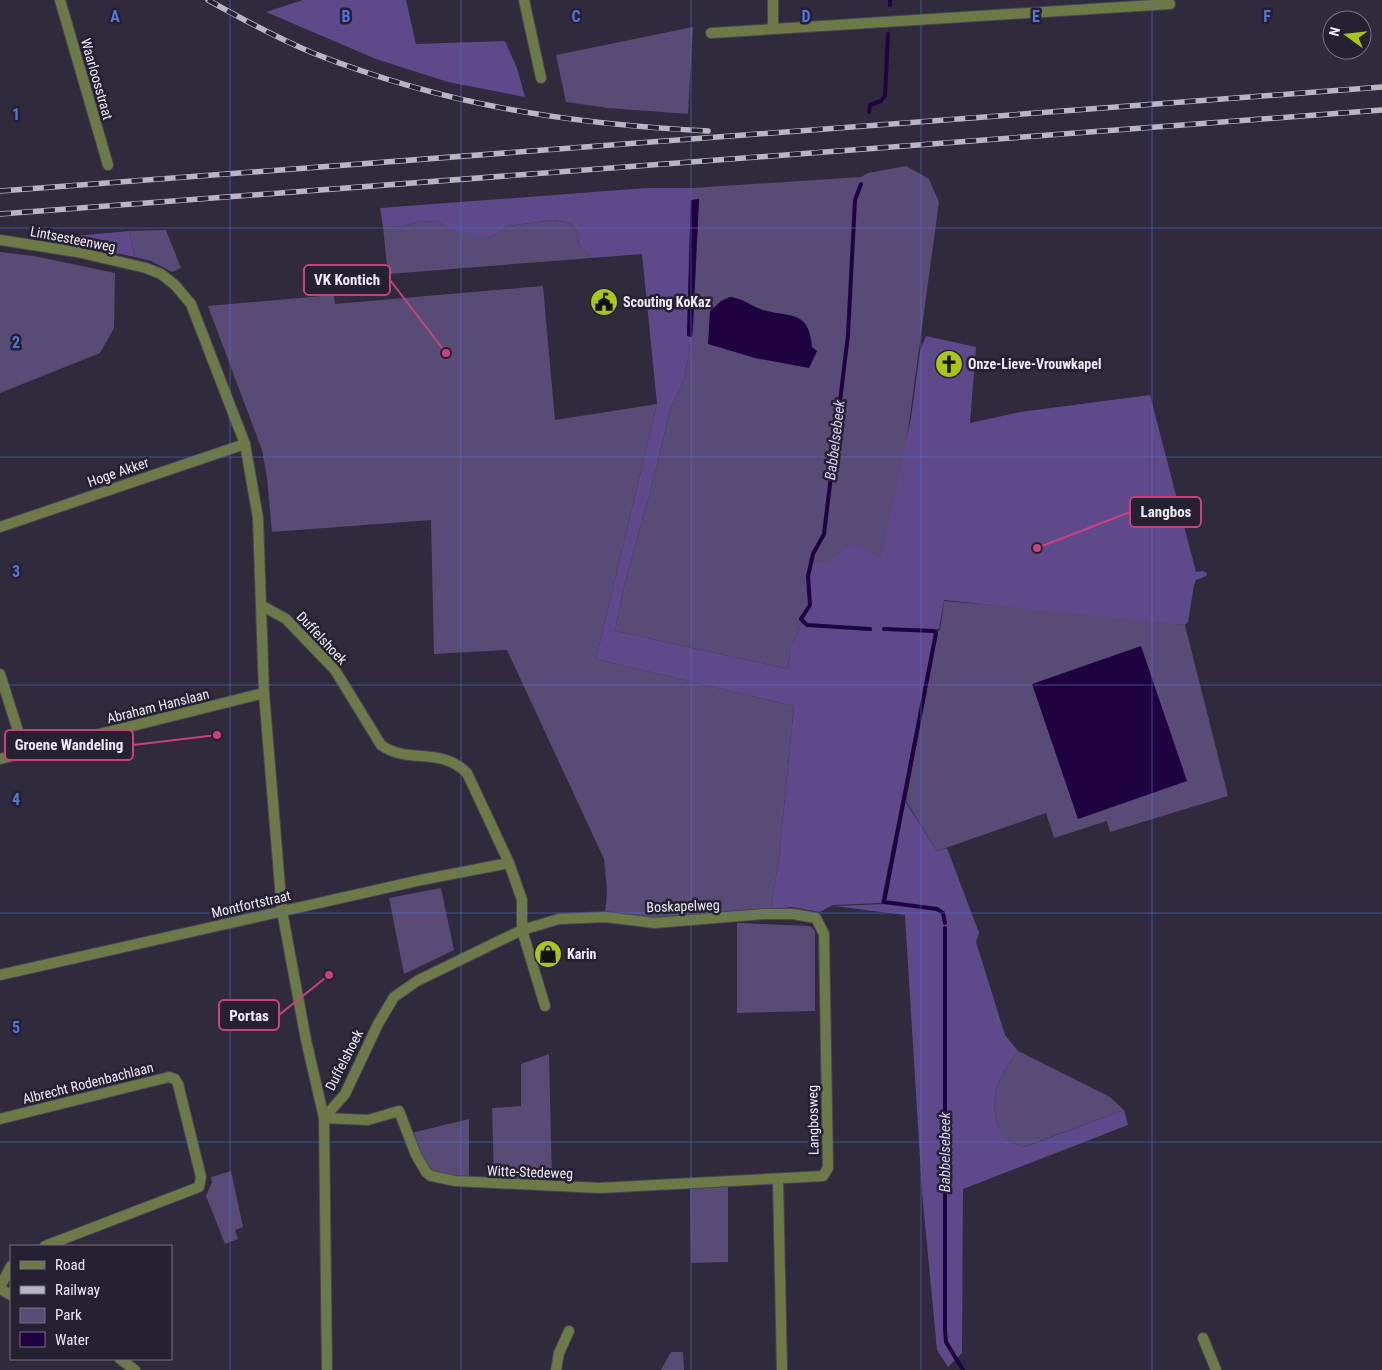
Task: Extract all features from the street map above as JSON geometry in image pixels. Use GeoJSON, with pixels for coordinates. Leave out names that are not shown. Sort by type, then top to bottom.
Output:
{"type":"FeatureCollection","features":[{"type":"Feature","properties":{"kind":"street","name":"Waarloosstraat"},"geometry":{"type":"LineString","coordinates":[[60,0],[108,165]]}},
{"type":"Feature","properties":{"kind":"street"},"geometry":{"type":"LineString","coordinates":[[524,0],[540,78]]}},
{"type":"Feature","properties":{"kind":"street"},"geometry":{"type":"LineString","coordinates":[[773,0],[773,29]]}},
{"type":"Feature","properties":{"kind":"street"},"geometry":{"type":"LineString","coordinates":[[711,33],[1170,4]]}},
{"type":"Feature","properties":{"kind":"street","name":"Lintsesteenweg"},"geometry":{"type":"LineString","coordinates":[[0,240],[77,252],[153,270],[168,279],[192,304],[245,444]]}},
{"type":"Feature","properties":{"kind":"street"},"geometry":{"type":"LineString","coordinates":[[245,444],[258,518],[264,693],[282,911],[306,1040],[324,1118],[327,1370]]}},
{"type":"Feature","properties":{"kind":"street","name":"Hoge Akker"},"geometry":{"type":"LineString","coordinates":[[0,526],[245,444]]}},
{"type":"Feature","properties":{"kind":"street","name":"Duffelshoek"},"geometry":{"type":"LineString","coordinates":[[261,606],[286,619],[335,670],[381,745],[392,753],[440,757],[457,763],[468,773],[508,863],[522,900],[522,930],[545,1006]]}},
{"type":"Feature","properties":{"kind":"street"},"geometry":{"type":"LineString","coordinates":[[0,674],[25,753]]}},
{"type":"Feature","properties":{"kind":"street","name":"Abraham Hanslaan"},"geometry":{"type":"LineString","coordinates":[[0,759],[264,693]]}},
{"type":"Feature","properties":{"kind":"street","name":"Montfortstraat"},"geometry":{"type":"LineString","coordinates":[[0,975],[421,880],[508,863]]}},
{"type":"Feature","properties":{"kind":"street","name":"Boskapelweg"},"geometry":{"type":"LineString","coordinates":[[522,930],[559,919],[605,917],[655,923],[783,914],[816,918]]}},
{"type":"Feature","properties":{"kind":"street","name":"Langbosweg"},"geometry":{"type":"LineString","coordinates":[[778,1180],[820,1177],[825,1174],[828,1168],[824,934],[816,918]]}},
{"type":"Feature","properties":{"kind":"street","name":"Duffelshoek"},"geometry":{"type":"LineString","coordinates":[[324,1118],[345,1094],[378,1024],[394,997],[417,981],[522,930]]}},
{"type":"Feature","properties":{"kind":"street","name":"Albrecht Rodenbachlaan"},"geometry":{"type":"LineString","coordinates":[[0,1119],[169,1077],[175,1079],[178,1084],[201,1177],[198,1187],[48,1245]]}},
{"type":"Feature","properties":{"kind":"street","name":"Witte-Stedeweg"},"geometry":{"type":"LineString","coordinates":[[324,1118],[368,1120],[398,1111],[416,1155],[426,1172],[431,1176],[455,1182],[600,1188],[728,1180],[778,1180]]}},
{"type":"Feature","properties":{"kind":"street"},"geometry":{"type":"LineString","coordinates":[[778,1180],[782,1370]]}},
{"type":"Feature","properties":{"kind":"street"},"geometry":{"type":"LineString","coordinates":[[0,1288],[10,1268]]}},
{"type":"Feature","properties":{"kind":"street"},"geometry":{"type":"LineString","coordinates":[[556,1370],[559,1353],[569,1331]]}},
{"type":"Feature","properties":{"kind":"street"},"geometry":{"type":"LineString","coordinates":[[1203,1338],[1216,1370]]}},
{"type":"Feature","properties":{"kind":"street"},"geometry":{"type":"LineString","coordinates":[[121,1360],[132,1369]]}},
{"type":"Feature","properties":{"kind":"green space"},"geometry":{"type":"Polygon","coordinates":[[[693,27],[688,114],[608,108],[566,102],[556,55],[693,27]]]}},
{"type":"Feature","properties":{"kind":"green space"},"geometry":{"type":"Polygon","coordinates":[[[906,166],[929,179],[939,202],[888,578],[806,589],[810,603],[790,650],[788,669],[615,631],[623,590],[670,410],[684,379],[693,331],[699,200],[691,200],[691,188],[861,177],[868,173],[906,166]]]}},
{"type":"Feature","properties":{"kind":"green space"},"geometry":{"type":"Polygon","coordinates":[[[553,220],[571,223],[577,231],[579,245],[592,258],[388,274],[383,227],[437,221],[450,229],[492,236],[508,226],[553,220]]]}},
{"type":"Feature","properties":{"kind":"green space"},"geometry":{"type":"Polygon","coordinates":[[[166,230],[181,268],[172,272],[151,261],[135,257],[129,231],[166,230]]]}},
{"type":"Feature","properties":{"kind":"green space"},"geometry":{"type":"Polygon","coordinates":[[[0,252],[34,256],[115,273],[114,328],[100,353],[0,393],[0,252]]]}},
{"type":"Feature","properties":{"kind":"green space"},"geometry":{"type":"Polygon","coordinates":[[[543,286],[555,420],[657,404],[596,659],[794,706],[779,858],[771,909],[655,918],[605,915],[607,891],[604,859],[507,650],[434,654],[431,520],[272,532],[267,478],[262,450],[208,306],[334,295],[335,304],[543,286]]]}},
{"type":"Feature","properties":{"kind":"green space"},"geometry":{"type":"Polygon","coordinates":[[[944,601],[1021,607],[1185,625],[1228,796],[1110,832],[1107,821],[1054,838],[1046,813],[937,851],[906,801],[944,601]]]}},
{"type":"Feature","properties":{"kind":"green space"},"geometry":{"type":"Polygon","coordinates":[[[441,888],[454,950],[404,974],[389,898],[441,888]]]}},
{"type":"Feature","properties":{"kind":"green space"},"geometry":{"type":"Polygon","coordinates":[[[737,923],[810,926],[815,931],[815,1011],[737,1013],[737,923]]]}},
{"type":"Feature","properties":{"kind":"green space"},"geometry":{"type":"Polygon","coordinates":[[[1018,1051],[1110,1097],[1124,1110],[1024,1147],[1006,1140],[1001,1134],[997,1123],[995,1112],[996,1093],[1006,1068],[1018,1051]]]}},
{"type":"Feature","properties":{"kind":"green space"},"geometry":{"type":"Polygon","coordinates":[[[549,1054],[552,1183],[494,1181],[492,1108],[521,1106],[521,1064],[549,1054]]]}},
{"type":"Feature","properties":{"kind":"green space"},"geometry":{"type":"Polygon","coordinates":[[[469,1119],[469,1180],[444,1176],[430,1169],[421,1156],[411,1133],[469,1119]]]}},
{"type":"Feature","properties":{"kind":"green space"},"geometry":{"type":"Polygon","coordinates":[[[231,1171],[243,1227],[235,1230],[238,1239],[225,1244],[206,1196],[212,1182],[211,1177],[231,1171]]]}},
{"type":"Feature","properties":{"kind":"green space"},"geometry":{"type":"Polygon","coordinates":[[[728,1184],[728,1262],[691,1263],[690,1186],[728,1184]]]}},
{"type":"Feature","properties":{"kind":"green space"},"geometry":{"type":"Polygon","coordinates":[[[671,1352],[683,1352],[684,1370],[661,1370],[671,1352]]]}},
{"type":"Feature","properties":{"kind":"shaded area"},"geometry":{"type":"Polygon","coordinates":[[[303,0],[406,0],[416,44],[505,41],[517,68],[525,97],[448,82],[376,59],[266,12],[303,0]]]}},
{"type":"Feature","properties":{"kind":"shaded area"},"geometry":{"type":"Polygon","coordinates":[[[646,188],[691,188],[687,336],[692,337],[684,379],[670,410],[623,590],[615,631],[788,669],[790,650],[810,603],[806,589],[809,563],[826,563],[854,543],[881,559],[911,418],[920,351],[926,336],[976,347],[970,423],[1020,412],[1150,395],[1196,572],[1203,571],[1207,573],[1206,576],[1196,580],[1194,585],[1188,622],[1185,625],[1171,624],[944,600],[939,629],[936,629],[934,637],[881,903],[833,905],[820,912],[792,907],[771,909],[779,858],[794,706],[596,659],[657,404],[642,254],[592,258],[579,245],[577,231],[571,223],[553,220],[508,226],[492,236],[478,238],[450,229],[437,221],[383,227],[380,208],[646,188]]]}},
{"type":"Feature","properties":{"kind":"shaded area"},"geometry":{"type":"Polygon","coordinates":[[[129,231],[135,257],[80,246],[44,242],[44,239],[129,231]]]}},
{"type":"Feature","properties":{"kind":"shaded area"},"geometry":{"type":"Polygon","coordinates":[[[905,801],[937,851],[947,848],[979,933],[976,942],[1005,1035],[1018,1051],[1006,1068],[996,1093],[995,1112],[997,1123],[1003,1136],[1008,1141],[1025,1147],[1124,1110],[1128,1125],[963,1189],[962,1353],[948,1367],[937,1350],[922,1192],[905,915],[834,906],[885,904],[905,801]]]}},
{"type":"Feature","properties":{"kind":"water"},"geometry":{"type":"Polygon","coordinates":[[[699,199],[692,337],[687,336],[691,200],[699,199]]]}},
{"type":"Feature","properties":{"kind":"water"},"geometry":{"type":"Polygon","coordinates":[[[730,297],[763,310],[796,317],[802,321],[807,326],[812,347],[817,351],[809,368],[755,358],[708,344],[710,311],[721,301],[730,297]]]}},
{"type":"Feature","properties":{"kind":"water"},"geometry":{"type":"Polygon","coordinates":[[[1141,646],[1187,781],[1078,819],[1032,684],[1141,646]]]}},
{"type":"Feature","properties":{"kind":"waterway","name":"Babbelsebeek"},"geometry":{"type":"LineString","coordinates":[[890,0],[890,5]]}},
{"type":"Feature","properties":{"kind":"waterway","name":"Babbelsebeek"},"geometry":{"type":"LineString","coordinates":[[869,112],[870,105],[881,101],[885,96],[888,34]]}},
{"type":"Feature","properties":{"kind":"waterway","name":"Babbelsebeek"},"geometry":{"type":"LineString","coordinates":[[861,184],[855,200],[848,335],[824,534],[813,554],[808,576],[810,605],[801,619],[807,625],[870,629]]}},
{"type":"Feature","properties":{"kind":"waterway","name":"Babbelsebeek"},"geometry":{"type":"LineString","coordinates":[[884,629],[934,631],[936,633],[884,902],[937,909],[943,913],[945,923]]}},
{"type":"Feature","properties":{"kind":"waterway","name":"Babbelsebeek"},"geometry":{"type":"LineString","coordinates":[[945,928],[945,1330],[946,1342],[963,1370]]}},
{"type":"Feature","properties":{"kind":"railway"},"geometry":{"type":"LineString","coordinates":[[208,0],[260,28],[313,53],[362,71],[459,99],[556,117],[656,128],[708,131]]}},
{"type":"Feature","properties":{"kind":"railway"},"geometry":{"type":"LineString","coordinates":[[0,191],[1382,87]]}},
{"type":"Feature","properties":{"kind":"railway"},"geometry":{"type":"LineString","coordinates":[[0,214],[1382,110]]}},
{"type":"Feature","properties":{"kind":"place","name":"Scouting KoKaz"},"geometry":{"type":"Point","coordinates":[604,302]}},
{"type":"Feature","properties":{"kind":"place","name":"VK Kontich"},"geometry":{"type":"Point","coordinates":[446,353]}},
{"type":"Feature","properties":{"kind":"place","name":"Onze-Lieve-Vrouwkapel"},"geometry":{"type":"Point","coordinates":[949,364]}},
{"type":"Feature","properties":{"kind":"place","name":"Langbos"},"geometry":{"type":"Point","coordinates":[1037,548]}},
{"type":"Feature","properties":{"kind":"place","name":"Groene Wandeling"},"geometry":{"type":"Point","coordinates":[217,735]}},
{"type":"Feature","properties":{"kind":"place","name":"Karin"},"geometry":{"type":"Point","coordinates":[548,954]}},
{"type":"Feature","properties":{"kind":"place","name":"Portas"},"geometry":{"type":"Point","coordinates":[329,975]}}]}
